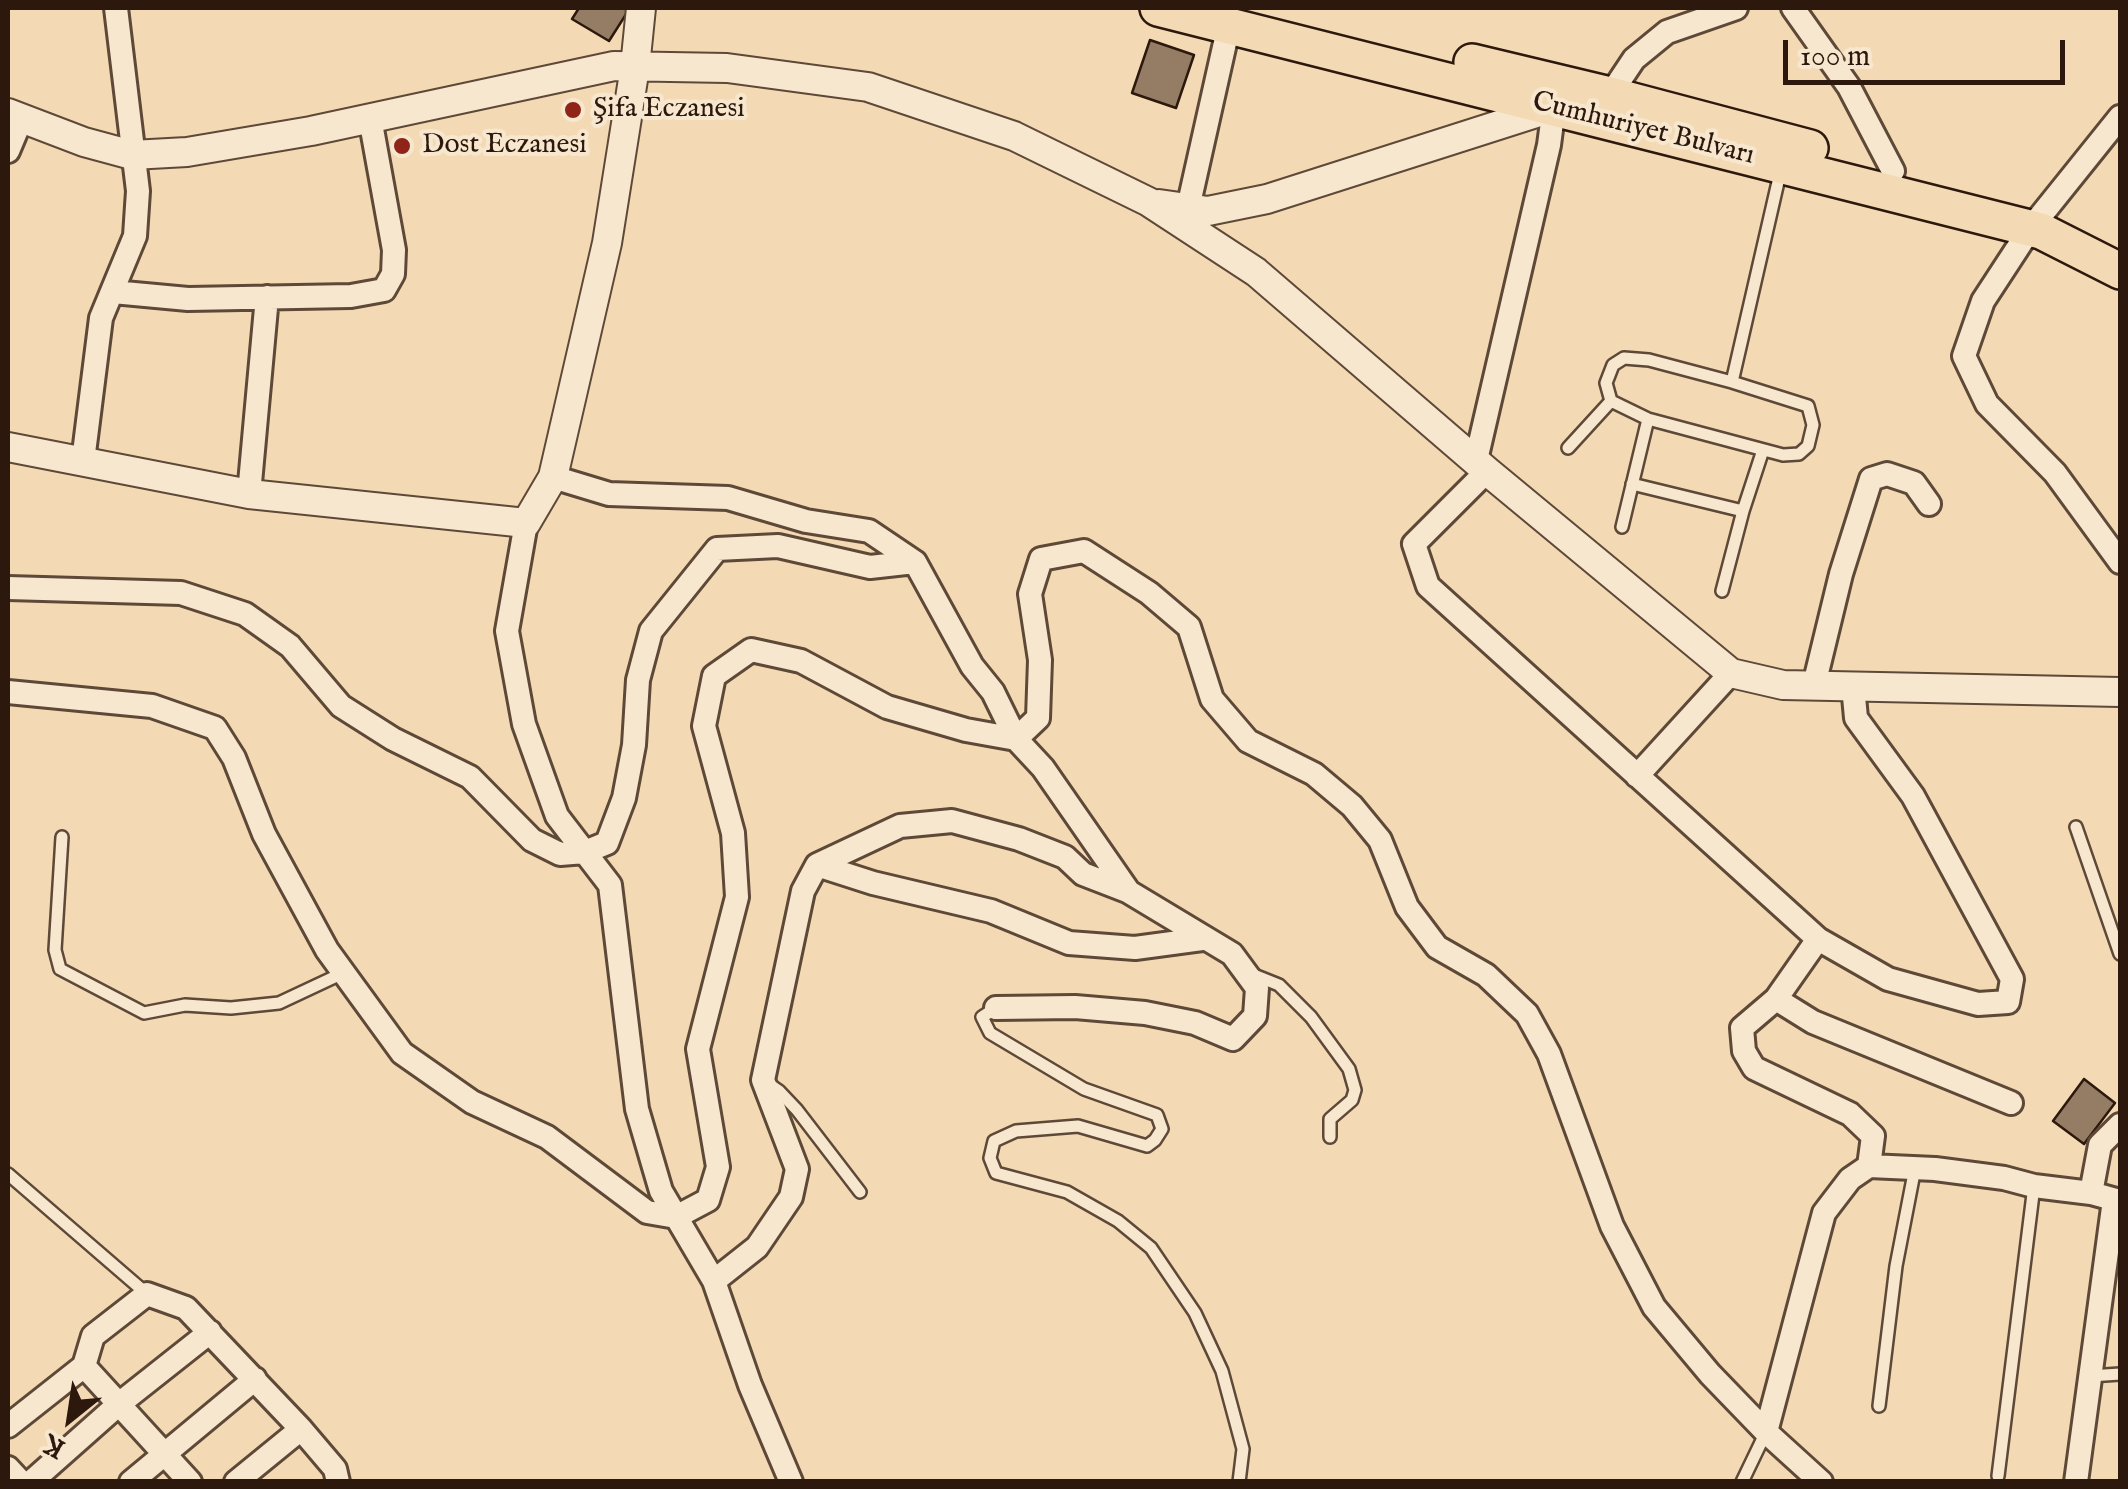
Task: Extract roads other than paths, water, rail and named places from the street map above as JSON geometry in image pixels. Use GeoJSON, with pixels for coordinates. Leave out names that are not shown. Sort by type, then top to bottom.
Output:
{"type":"FeatureCollection","features":[{"type":"Feature","properties":{"kind":"main road","name":"Cumhuriyet Bulvarı"},"geometry":{"type":"LineString","coordinates":[[1158,8],[1234,16],[1610,94],[1893,171],[2120,244]]}},
{"type":"Feature","properties":{"kind":"main road","name":"Cumhuriyet Bulvarı"},"geometry":{"type":"LineString","coordinates":[[1234,16],[1554,108],[1782,165],[2036,220],[2120,271]]}},
{"type":"Feature","properties":{"kind":"street"},"geometry":{"type":"LineString","coordinates":[[83,460],[101,318],[136,236],[138,191],[116,8]]}},
{"type":"Feature","properties":{"kind":"street"},"geometry":{"type":"LineString","coordinates":[[641,8],[607,243],[553,477],[526,523],[507,631],[524,724],[557,816],[610,885],[638,1109],[662,1192],[714,1281],[750,1384],[791,1482]]}},
{"type":"Feature","properties":{"kind":"street"},"geometry":{"type":"LineString","coordinates":[[1188,217],[1267,200],[1554,108],[1610,94],[1634,58],[1667,32],[1736,8]]}},
{"type":"Feature","properties":{"kind":"street"},"geometry":{"type":"LineString","coordinates":[[1793,8],[1849,86],[1893,171]]}},
{"type":"Feature","properties":{"kind":"street"},"geometry":{"type":"LineString","coordinates":[[1188,217],[1234,16]]}},
{"type":"Feature","properties":{"kind":"street"},"geometry":{"type":"LineString","coordinates":[[8,151],[14,117],[132,155],[187,152],[614,66],[727,68],[868,88],[1014,136],[1188,217],[1730,673],[1783,685],[2120,692]]}},
{"type":"Feature","properties":{"kind":"street"},"geometry":{"type":"LineString","coordinates":[[1554,108],[1482,465],[1414,544],[1428,586],[1818,939],[1888,979],[1978,1004],[2008,1002],[2012,979],[1913,796],[1856,718],[1853,686]]}},
{"type":"Feature","properties":{"kind":"street"},"geometry":{"type":"LineString","coordinates":[[113,292],[188,299],[384,290],[393,274],[394,250],[370,118]]}},
{"type":"Feature","properties":{"kind":"street"},"geometry":{"type":"LineString","coordinates":[[2120,118],[2036,220],[1983,302],[1964,356],[1987,404],[2055,473],[2120,562]]}},
{"type":"Feature","properties":{"kind":"street"},"geometry":{"type":"LineString","coordinates":[[248,494],[267,298]]}},
{"type":"Feature","properties":{"kind":"street"},"geometry":{"type":"LineString","coordinates":[[8,448],[248,494],[526,523]]}},
{"type":"Feature","properties":{"kind":"street"},"geometry":{"type":"LineString","coordinates":[[1814,685],[1841,574],[1871,479],[1886,474],[1914,483],[1929,504]]}},
{"type":"Feature","properties":{"kind":"street"},"geometry":{"type":"LineString","coordinates":[[553,477],[610,494],[728,498],[806,522],[868,530],[915,562],[1016,739],[1043,768],[1129,892]]}},
{"type":"Feature","properties":{"kind":"street"},"geometry":{"type":"LineString","coordinates":[[8,588],[181,593],[245,614],[290,646],[341,706],[393,740],[470,777],[532,840],[560,854],[585,852],[607,843],[624,798],[634,745],[638,680],[651,631],[717,550],[778,546],[870,567],[915,562]]}},
{"type":"Feature","properties":{"kind":"street"},"geometry":{"type":"LineString","coordinates":[[1016,739],[1038,718],[1040,660],[1030,594],[1041,559],[1084,550],[1149,592],[1189,627],[1212,699],[1248,741],[1314,774],[1352,806],[1380,840],[1407,907],[1437,947],[1486,974],[1527,1014],[1549,1054],[1612,1226],[1654,1306],[1710,1374],[1821,1482]]}},
{"type":"Feature","properties":{"kind":"street"},"geometry":{"type":"LineString","coordinates":[[8,692],[152,706],[214,728],[234,758],[273,850],[327,950],[402,1053],[472,1102],[548,1137],[646,1212],[676,1217],[708,1200],[718,1167],[698,1049],[736,897],[733,832],[704,726],[714,676],[750,650],[801,661],[887,708],[1016,739]]}},
{"type":"Feature","properties":{"kind":"street"},"geometry":{"type":"LineString","coordinates":[[1637,776],[1730,673]]}},
{"type":"Feature","properties":{"kind":"street"},"geometry":{"type":"LineString","coordinates":[[714,1281],[757,1247],[791,1197],[797,1169],[763,1080],[803,891],[817,865],[900,826],[952,821],[1019,838],[1065,857],[1083,874],[1129,892],[1232,954],[1257,988],[1255,1016],[1234,1039],[1195,1023],[1145,1013],[1076,1007],[996,1008]]}},
{"type":"Feature","properties":{"kind":"street"},"geometry":{"type":"LineString","coordinates":[[817,865],[873,883],[991,911],[1069,943],[1135,948],[1202,939]]}},
{"type":"Feature","properties":{"kind":"street"},"geometry":{"type":"LineString","coordinates":[[1818,939],[1776,999],[1742,1028],[1744,1051],[1754,1068],[1850,1114],[1873,1136],[1869,1166]]}},
{"type":"Feature","properties":{"kind":"street"},"geometry":{"type":"LineString","coordinates":[[1776,999],[1813,1022],[2011,1103]]}},
{"type":"Feature","properties":{"kind":"street"},"geometry":{"type":"LineString","coordinates":[[2091,1193],[2100,1145],[2120,1125]]}},
{"type":"Feature","properties":{"kind":"street"},"geometry":{"type":"LineString","coordinates":[[1766,1432],[1824,1213],[1850,1179],[1869,1166],[2004,1178],[2117,1201],[2088,1376],[2076,1482]]}},
{"type":"Feature","properties":{"kind":"street"},"geometry":{"type":"LineString","coordinates":[[8,1426],[84,1366],[93,1336],[147,1294],[186,1308],[301,1429],[335,1469],[338,1482]]}},
{"type":"Feature","properties":{"kind":"street"},"geometry":{"type":"LineString","coordinates":[[31,1482],[119,1404],[210,1332]]}},
{"type":"Feature","properties":{"kind":"street"},"geometry":{"type":"LineString","coordinates":[[84,1366],[190,1482]]}},
{"type":"Feature","properties":{"kind":"street"},"geometry":{"type":"LineString","coordinates":[[131,1482],[255,1379]]}},
{"type":"Feature","properties":{"kind":"street"},"geometry":{"type":"LineString","coordinates":[[236,1482],[301,1429]]}},
{"type":"Feature","properties":{"kind":"street"},"geometry":{"type":"LineString","coordinates":[[8,1468],[20,1482]]}},
{"type":"Feature","properties":{"kind":"lane"},"geometry":{"type":"LineString","coordinates":[[1732,382],[1782,165]]}},
{"type":"Feature","properties":{"kind":"lane"},"geometry":{"type":"LineString","coordinates":[[1624,358],[1649,360],[1808,406],[1813,425],[1808,446],[1799,454],[1784,455],[1648,419],[1611,402],[1606,383],[1613,365],[1624,358]]}},
{"type":"Feature","properties":{"kind":"lane"},"geometry":{"type":"LineString","coordinates":[[1568,448],[1611,402]]}},
{"type":"Feature","properties":{"kind":"lane"},"geometry":{"type":"LineString","coordinates":[[1622,527],[1648,419]]}},
{"type":"Feature","properties":{"kind":"lane"},"geometry":{"type":"LineString","coordinates":[[1722,590],[1742,511],[1764,450]]}},
{"type":"Feature","properties":{"kind":"lane"},"geometry":{"type":"LineString","coordinates":[[1632,484],[1742,511]]}},
{"type":"Feature","properties":{"kind":"lane"},"geometry":{"type":"LineString","coordinates":[[2076,826],[2120,954]]}},
{"type":"Feature","properties":{"kind":"lane"},"geometry":{"type":"LineString","coordinates":[[62,837],[54,950],[60,969],[144,1013],[185,1005],[231,1008],[280,1003],[343,973]]}},
{"type":"Feature","properties":{"kind":"lane"},"geometry":{"type":"LineString","coordinates":[[1244,971],[1279,985],[1310,1017],[1349,1069],[1355,1090],[1352,1100],[1330,1119],[1330,1137]]}},
{"type":"Feature","properties":{"kind":"lane"},"geometry":{"type":"LineString","coordinates":[[996,1008],[982,1017],[990,1034],[1084,1089],[1157,1114],[1162,1128],[1146,1146],[1078,1126],[1016,1131],[994,1141],[990,1158],[996,1173],[1067,1192],[1118,1222],[1151,1248],[1195,1313],[1222,1371],[1243,1449],[1239,1482]]}},
{"type":"Feature","properties":{"kind":"lane"},"geometry":{"type":"LineString","coordinates":[[763,1080],[797,1110],[860,1192]]}},
{"type":"Feature","properties":{"kind":"lane"},"geometry":{"type":"LineString","coordinates":[[1878,1406],[1896,1266],[1916,1168]]}},
{"type":"Feature","properties":{"kind":"lane"},"geometry":{"type":"LineString","coordinates":[[8,1174],[147,1294]]}},
{"type":"Feature","properties":{"kind":"lane"},"geometry":{"type":"LineString","coordinates":[[1998,1476],[2034,1186]]}},
{"type":"Feature","properties":{"kind":"lane"},"geometry":{"type":"LineString","coordinates":[[2088,1376],[2120,1374]]}},
{"type":"Feature","properties":{"kind":"lane"},"geometry":{"type":"LineString","coordinates":[[1742,1482],[1766,1432]]}},
{"type":"Feature","properties":{"kind":"place","name":"Şifa Eczanesi"},"geometry":{"type":"Point","coordinates":[573,110]}},
{"type":"Feature","properties":{"kind":"place","name":"Dost Eczanesi"},"geometry":{"type":"Point","coordinates":[402,146]}}]}
